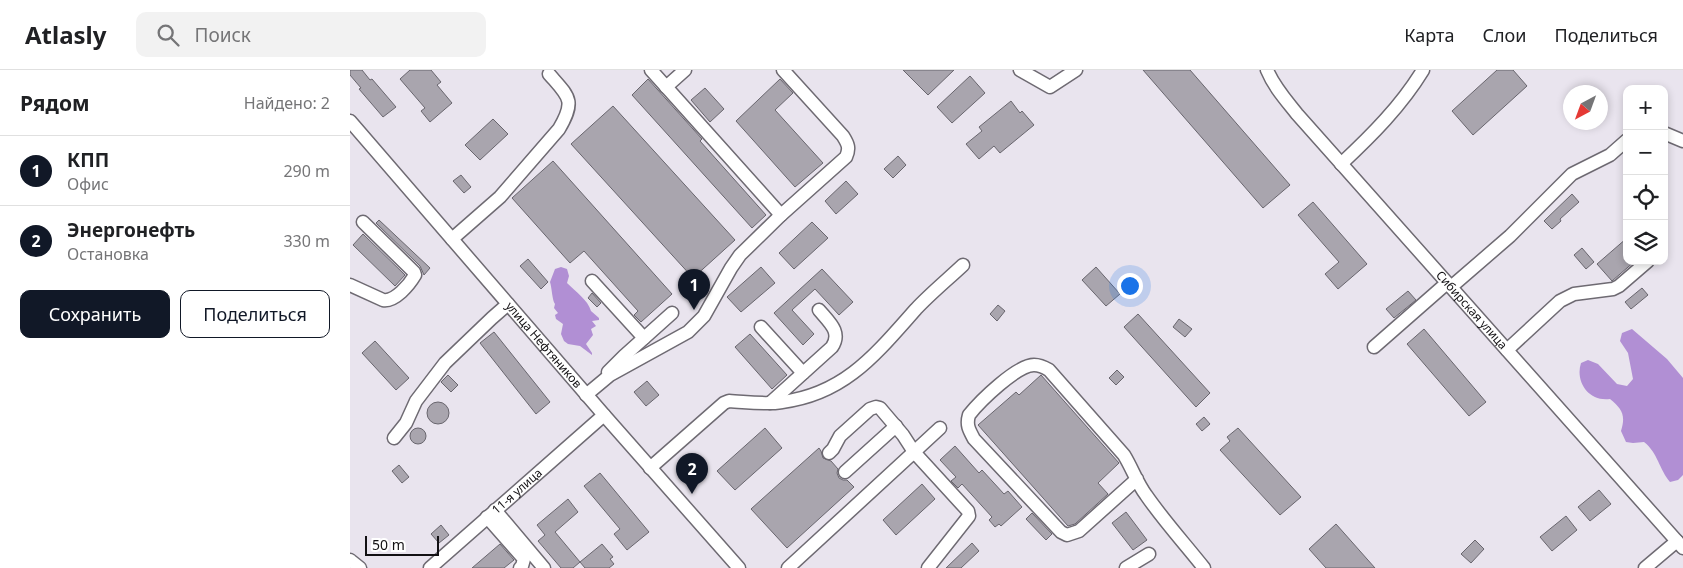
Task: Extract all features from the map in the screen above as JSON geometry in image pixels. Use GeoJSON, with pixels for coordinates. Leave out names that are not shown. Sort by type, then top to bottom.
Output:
{"type":"FeatureCollection","features":[{"type":"Feature","properties":{"kind":"street"},"geometry":{"type":"LineString","coordinates":[[651,70],[781,215]]}},
{"type":"Feature","properties":{"kind":"street"},"geometry":{"type":"LineString","coordinates":[[666,87],[685,70]]}},
{"type":"Feature","properties":{"kind":"street"},"geometry":{"type":"LineString","coordinates":[[602,380],[688,332],[707,312],[740,255],[781,215],[846,157],[849,150],[848,143],[843,136],[783,70]]}},
{"type":"Feature","properties":{"kind":"street"},"geometry":{"type":"LineString","coordinates":[[1020,70],[1050,87],[1076,70]]}},
{"type":"Feature","properties":{"kind":"street","name":"Сибирская улица"},"geometry":{"type":"LineString","coordinates":[[1266,70],[1282,95],[1341,164],[1680,545]]}},
{"type":"Feature","properties":{"kind":"street"},"geometry":{"type":"LineString","coordinates":[[1341,164],[1397,108],[1423,70]]}},
{"type":"Feature","properties":{"kind":"street"},"geometry":{"type":"LineString","coordinates":[[452,239],[500,197],[559,129],[566,117],[569,110],[569,102],[566,94],[548,74]]}},
{"type":"Feature","properties":{"kind":"street","name":"улица Нефтяников"},"geometry":{"type":"LineString","coordinates":[[350,121],[650,468],[731,565]]}},
{"type":"Feature","properties":{"kind":"street"},"geometry":{"type":"LineString","coordinates":[[1668,135],[1683,141]]}},
{"type":"Feature","properties":{"kind":"street"},"geometry":{"type":"LineString","coordinates":[[1374,347],[1510,236],[1572,174],[1610,155],[1623,144]]}},
{"type":"Feature","properties":{"kind":"street"},"geometry":{"type":"LineString","coordinates":[[350,284],[388,301],[394,298],[415,275],[363,222]]}},
{"type":"Feature","properties":{"kind":"street"},"geometry":{"type":"LineString","coordinates":[[650,468],[724,402],[770,403],[789,401],[827,390],[847,379],[892,338],[917,308],[963,265]]}},
{"type":"Feature","properties":{"kind":"street"},"geometry":{"type":"LineString","coordinates":[[1507,350],[1560,301],[1574,294],[1613,289],[1625,282],[1644,265]]}},
{"type":"Feature","properties":{"kind":"street"},"geometry":{"type":"LineString","coordinates":[[592,281],[644,338]]}},
{"type":"Feature","properties":{"kind":"street"},"geometry":{"type":"LineString","coordinates":[[394,438],[406,423],[416,401],[445,364],[508,304]]}},
{"type":"Feature","properties":{"kind":"street"},"geometry":{"type":"LineString","coordinates":[[770,403],[836,342],[835,329],[819,310]]}},
{"type":"Feature","properties":{"kind":"street"},"geometry":{"type":"LineString","coordinates":[[586,395],[614,366],[672,313]]}},
{"type":"Feature","properties":{"kind":"street"},"geometry":{"type":"LineString","coordinates":[[761,327],[803,373]]}},
{"type":"Feature","properties":{"kind":"street"},"geometry":{"type":"LineString","coordinates":[[1137,479],[1079,531],[1067,535],[1060,532],[974,439],[968,429],[969,415],[1017,370],[1033,364],[1049,370],[1124,455],[1137,479],[1145,494],[1204,568]]}},
{"type":"Feature","properties":{"kind":"street"},"geometry":{"type":"LineString","coordinates":[[828,453],[833,449],[840,436],[870,409],[880,408],[896,426],[914,452],[968,511],[969,516],[928,568]]}},
{"type":"Feature","properties":{"kind":"street","name":"11-я улица"},"geometry":{"type":"LineString","coordinates":[[434,567],[491,513],[604,415]]}},
{"type":"Feature","properties":{"kind":"street"},"geometry":{"type":"LineString","coordinates":[[845,472],[896,426]]}},
{"type":"Feature","properties":{"kind":"street"},"geometry":{"type":"LineString","coordinates":[[788,568],[940,428]]}},
{"type":"Feature","properties":{"kind":"street"},"geometry":{"type":"LineString","coordinates":[[491,513],[524,559],[520,568]]}},
{"type":"Feature","properties":{"kind":"street"},"geometry":{"type":"LineString","coordinates":[[491,513],[544,568]]}},
{"type":"Feature","properties":{"kind":"street"},"geometry":{"type":"LineString","coordinates":[[1645,568],[1680,545]]}},
{"type":"Feature","properties":{"kind":"street"},"geometry":{"type":"LineString","coordinates":[[1126,568],[1149,554]]}},
{"type":"Feature","properties":{"kind":"street"},"geometry":{"type":"LineString","coordinates":[[350,560],[360,568]]}},
{"type":"Feature","properties":{"kind":"shaded area"},"geometry":{"type":"Polygon","coordinates":[[[561,267],[567,269],[569,276],[567,283],[584,299],[591,311],[599,318],[599,320],[592,321],[596,326],[591,329],[593,335],[586,344],[592,355],[580,346],[568,344],[564,341],[561,334],[563,324],[556,319],[555,315],[558,313],[554,308],[555,304],[550,282],[555,269],[561,267]]]}},
{"type":"Feature","properties":{"kind":"shaded area"},"geometry":{"type":"Polygon","coordinates":[[[1632,329],[1667,359],[1683,378],[1683,475],[1678,480],[1670,482],[1649,446],[1644,442],[1626,442],[1621,431],[1623,416],[1620,409],[1610,399],[1602,399],[1590,394],[1585,389],[1580,377],[1581,363],[1588,360],[1598,364],[1617,384],[1627,386],[1633,379],[1628,353],[1620,341],[1622,333],[1632,329]]]}},
{"type":"Feature","properties":{"kind":"building"},"geometry":{"type":"Polygon","coordinates":[[[350,70],[362,70],[396,107],[383,117],[359,89],[361,88],[350,75],[350,70]]]}},
{"type":"Feature","properties":{"kind":"building"},"geometry":{"type":"Polygon","coordinates":[[[410,70],[431,70],[441,82],[437,85],[452,103],[430,122],[421,111],[425,108],[400,79],[410,70]]]}},
{"type":"Feature","properties":{"kind":"building"},"geometry":{"type":"Polygon","coordinates":[[[903,70],[954,70],[928,95],[903,70]]]}},
{"type":"Feature","properties":{"kind":"building"},"geometry":{"type":"Polygon","coordinates":[[[1143,70],[1190,70],[1290,185],[1263,208],[1143,70]]]}},
{"type":"Feature","properties":{"kind":"building"},"geometry":{"type":"Polygon","coordinates":[[[1497,70],[1513,70],[1527,86],[1473,135],[1452,111],[1497,70]]]}},
{"type":"Feature","properties":{"kind":"building"},"geometry":{"type":"Polygon","coordinates":[[[970,76],[985,93],[952,123],[937,107],[970,76]]]}},
{"type":"Feature","properties":{"kind":"building"},"geometry":{"type":"Polygon","coordinates":[[[648,79],[766,215],[752,228],[632,95],[648,79]]]}},
{"type":"Feature","properties":{"kind":"building"},"geometry":{"type":"Polygon","coordinates":[[[780,79],[793,93],[775,110],[823,163],[795,187],[736,121],[780,79]]]}},
{"type":"Feature","properties":{"kind":"building"},"geometry":{"type":"Polygon","coordinates":[[[705,88],[724,109],[710,122],[691,100],[705,88]]]}},
{"type":"Feature","properties":{"kind":"building"},"geometry":{"type":"Polygon","coordinates":[[[1011,101],[1020,113],[1022,111],[1034,125],[1000,153],[994,146],[979,159],[966,144],[982,131],[979,127],[1011,101]]]}},
{"type":"Feature","properties":{"kind":"building"},"geometry":{"type":"Polygon","coordinates":[[[613,106],[735,240],[693,278],[571,144],[613,106]]]}},
{"type":"Feature","properties":{"kind":"building"},"geometry":{"type":"Polygon","coordinates":[[[493,119],[508,134],[480,160],[465,145],[493,119]]]}},
{"type":"Feature","properties":{"kind":"building"},"geometry":{"type":"Polygon","coordinates":[[[898,156],[906,165],[893,178],[884,169],[898,156]]]}},
{"type":"Feature","properties":{"kind":"building"},"geometry":{"type":"Polygon","coordinates":[[[553,161],[672,294],[641,322],[634,315],[638,311],[584,251],[570,263],[512,198],[553,161]]]}},
{"type":"Feature","properties":{"kind":"building"},"geometry":{"type":"Polygon","coordinates":[[[461,175],[471,187],[464,193],[453,181],[461,175]]]}},
{"type":"Feature","properties":{"kind":"building"},"geometry":{"type":"Polygon","coordinates":[[[846,181],[858,194],[836,214],[825,201],[846,181]]]}},
{"type":"Feature","properties":{"kind":"building"},"geometry":{"type":"Polygon","coordinates":[[[1572,194],[1579,202],[1552,229],[1544,221],[1572,194]]]}},
{"type":"Feature","properties":{"kind":"building"},"geometry":{"type":"Polygon","coordinates":[[[1313,202],[1367,264],[1338,289],[1325,274],[1339,262],[1298,215],[1313,202]]]}},
{"type":"Feature","properties":{"kind":"building"},"geometry":{"type":"Polygon","coordinates":[[[379,220],[430,268],[424,275],[420,266],[376,223],[379,220]]]}},
{"type":"Feature","properties":{"kind":"building"},"geometry":{"type":"Polygon","coordinates":[[[812,222],[828,238],[794,269],[779,253],[812,222]]]}},
{"type":"Feature","properties":{"kind":"building"},"geometry":{"type":"Polygon","coordinates":[[[363,234],[405,275],[395,286],[353,245],[363,234]]]}},
{"type":"Feature","properties":{"kind":"building"},"geometry":{"type":"Polygon","coordinates":[[[1623,241],[1623,265],[1630,265],[1612,281],[1597,264],[1623,241]]]}},
{"type":"Feature","properties":{"kind":"building"},"geometry":{"type":"Polygon","coordinates":[[[1582,248],[1594,262],[1586,269],[1574,255],[1582,248]]]}},
{"type":"Feature","properties":{"kind":"building"},"geometry":{"type":"Polygon","coordinates":[[[528,259],[548,282],[541,289],[520,266],[528,259]]]}},
{"type":"Feature","properties":{"kind":"building"},"geometry":{"type":"Polygon","coordinates":[[[761,267],[775,283],[741,312],[727,297],[761,267]]]}},
{"type":"Feature","properties":{"kind":"building"},"geometry":{"type":"Polygon","coordinates":[[[1096,267],[1120,294],[1106,306],[1082,280],[1096,267]]]}},
{"type":"Feature","properties":{"kind":"building"},"geometry":{"type":"Polygon","coordinates":[[[822,269],[853,302],[839,315],[815,289],[792,310],[814,334],[803,345],[774,313],[822,269]]]}},
{"type":"Feature","properties":{"kind":"building"},"geometry":{"type":"Polygon","coordinates":[[[1642,288],[1648,295],[1631,309],[1625,302],[1642,288]]]}},
{"type":"Feature","properties":{"kind":"building"},"geometry":{"type":"Polygon","coordinates":[[[1408,291],[1416,300],[1394,318],[1386,309],[1408,291]]]}},
{"type":"Feature","properties":{"kind":"building"},"geometry":{"type":"Polygon","coordinates":[[[592,293],[601,303],[597,307],[588,298],[592,293]]]}},
{"type":"Feature","properties":{"kind":"building"},"geometry":{"type":"Polygon","coordinates":[[[998,305],[1005,311],[997,321],[990,314],[998,305]]]}},
{"type":"Feature","properties":{"kind":"building"},"geometry":{"type":"Polygon","coordinates":[[[1138,314],[1210,393],[1196,407],[1124,327],[1138,314]]]}},
{"type":"Feature","properties":{"kind":"building"},"geometry":{"type":"Polygon","coordinates":[[[1179,319],[1192,329],[1185,337],[1173,327],[1179,319]]]}},
{"type":"Feature","properties":{"kind":"building"},"geometry":{"type":"Polygon","coordinates":[[[1424,329],[1486,402],[1469,416],[1407,344],[1424,329]]]}},
{"type":"Feature","properties":{"kind":"building"},"geometry":{"type":"Polygon","coordinates":[[[494,332],[550,402],[536,414],[480,343],[494,332]]]}},
{"type":"Feature","properties":{"kind":"building"},"geometry":{"type":"Polygon","coordinates":[[[750,334],[787,375],[772,389],[735,347],[750,334]]]}},
{"type":"Feature","properties":{"kind":"building"},"geometry":{"type":"Polygon","coordinates":[[[375,341],[409,378],[396,390],[362,353],[375,341]]]}},
{"type":"Feature","properties":{"kind":"building"},"geometry":{"type":"Polygon","coordinates":[[[1117,370],[1124,377],[1116,385],[1109,378],[1117,370]]]}},
{"type":"Feature","properties":{"kind":"building"},"geometry":{"type":"Polygon","coordinates":[[[448,375],[458,385],[451,392],[441,382],[448,375]]]}},
{"type":"Feature","properties":{"kind":"building"},"geometry":{"type":"Polygon","coordinates":[[[1041,375],[1119,463],[1098,483],[1108,494],[1075,524],[1068,526],[978,425],[1016,392],[1019,395],[1041,375]]]}},
{"type":"Feature","properties":{"kind":"building"},"geometry":{"type":"Polygon","coordinates":[[[647,381],[659,395],[646,406],[634,392],[647,381]]]}},
{"type":"Feature","properties":{"kind":"building"},"geometry":{"type":"Polygon","coordinates":[[[438,402],[446,405],[449,413],[446,421],[438,424],[430,421],[427,413],[430,405],[438,402]]]}},
{"type":"Feature","properties":{"kind":"building"},"geometry":{"type":"Polygon","coordinates":[[[1204,417],[1210,424],[1202,431],[1196,424],[1204,417]]]}},
{"type":"Feature","properties":{"kind":"building"},"geometry":{"type":"Polygon","coordinates":[[[418,428],[426,436],[418,444],[410,436],[418,428]]]}},
{"type":"Feature","properties":{"kind":"building"},"geometry":{"type":"Polygon","coordinates":[[[765,428],[782,448],[735,490],[717,471],[765,428]]]}},
{"type":"Feature","properties":{"kind":"building"},"geometry":{"type":"Polygon","coordinates":[[[1238,428],[1301,497],[1280,515],[1220,450],[1230,441],[1227,437],[1238,428]]]}},
{"type":"Feature","properties":{"kind":"building"},"geometry":{"type":"Polygon","coordinates":[[[955,446],[979,473],[982,470],[1004,494],[1008,491],[1022,507],[1001,526],[999,524],[995,527],[989,520],[992,517],[962,484],[958,488],[951,481],[956,477],[940,460],[955,446]]]}},
{"type":"Feature","properties":{"kind":"building"},"geometry":{"type":"Polygon","coordinates":[[[819,448],[823,458],[831,461],[838,469],[839,478],[847,480],[854,487],[787,548],[751,509],[819,448]]]}},
{"type":"Feature","properties":{"kind":"building"},"geometry":{"type":"Polygon","coordinates":[[[399,465],[409,477],[402,483],[392,471],[399,465]]]}},
{"type":"Feature","properties":{"kind":"building"},"geometry":{"type":"Polygon","coordinates":[[[600,473],[649,532],[627,550],[614,534],[620,529],[584,486],[600,473]]]}},
{"type":"Feature","properties":{"kind":"building"},"geometry":{"type":"Polygon","coordinates":[[[922,484],[935,499],[896,535],[883,520],[922,484]]]}},
{"type":"Feature","properties":{"kind":"building"},"geometry":{"type":"Polygon","coordinates":[[[1599,490],[1611,504],[1590,521],[1578,507],[1599,490]]]}},
{"type":"Feature","properties":{"kind":"building"},"geometry":{"type":"Polygon","coordinates":[[[568,499],[578,512],[555,532],[580,562],[573,568],[561,568],[538,541],[545,535],[537,525],[568,499]]]}},
{"type":"Feature","properties":{"kind":"building"},"geometry":{"type":"Polygon","coordinates":[[[1126,512],[1147,540],[1133,550],[1112,523],[1126,512]]]}},
{"type":"Feature","properties":{"kind":"building"},"geometry":{"type":"Polygon","coordinates":[[[1032,513],[1052,534],[1046,540],[1026,519],[1032,513]]]}},
{"type":"Feature","properties":{"kind":"building"},"geometry":{"type":"Polygon","coordinates":[[[1566,516],[1577,530],[1552,551],[1540,537],[1566,516]]]}},
{"type":"Feature","properties":{"kind":"building"},"geometry":{"type":"Polygon","coordinates":[[[1336,524],[1375,568],[1326,568],[1309,549],[1336,524]]]}},
{"type":"Feature","properties":{"kind":"building"},"geometry":{"type":"Polygon","coordinates":[[[441,525],[449,535],[439,543],[431,534],[441,525]]]}},
{"type":"Feature","properties":{"kind":"building"},"geometry":{"type":"Polygon","coordinates":[[[1475,540],[1484,549],[1471,563],[1461,554],[1475,540]]]}},
{"type":"Feature","properties":{"kind":"building"},"geometry":{"type":"Polygon","coordinates":[[[972,543],[979,551],[961,568],[946,568],[972,543]]]}},
{"type":"Feature","properties":{"kind":"building"},"geometry":{"type":"Polygon","coordinates":[[[500,544],[514,560],[504,568],[472,568],[500,544]]]}},
{"type":"Feature","properties":{"kind":"building"},"geometry":{"type":"Polygon","coordinates":[[[602,544],[613,557],[610,559],[614,564],[609,568],[585,568],[580,562],[602,544]]]}},
{"type":"Feature","properties":{"kind":"place","name":"КПП"},"geometry":{"type":"Point","coordinates":[694,310]}},
{"type":"Feature","properties":{"kind":"place","name":"Энергонефть"},"geometry":{"type":"Point","coordinates":[692,494]}}]}
